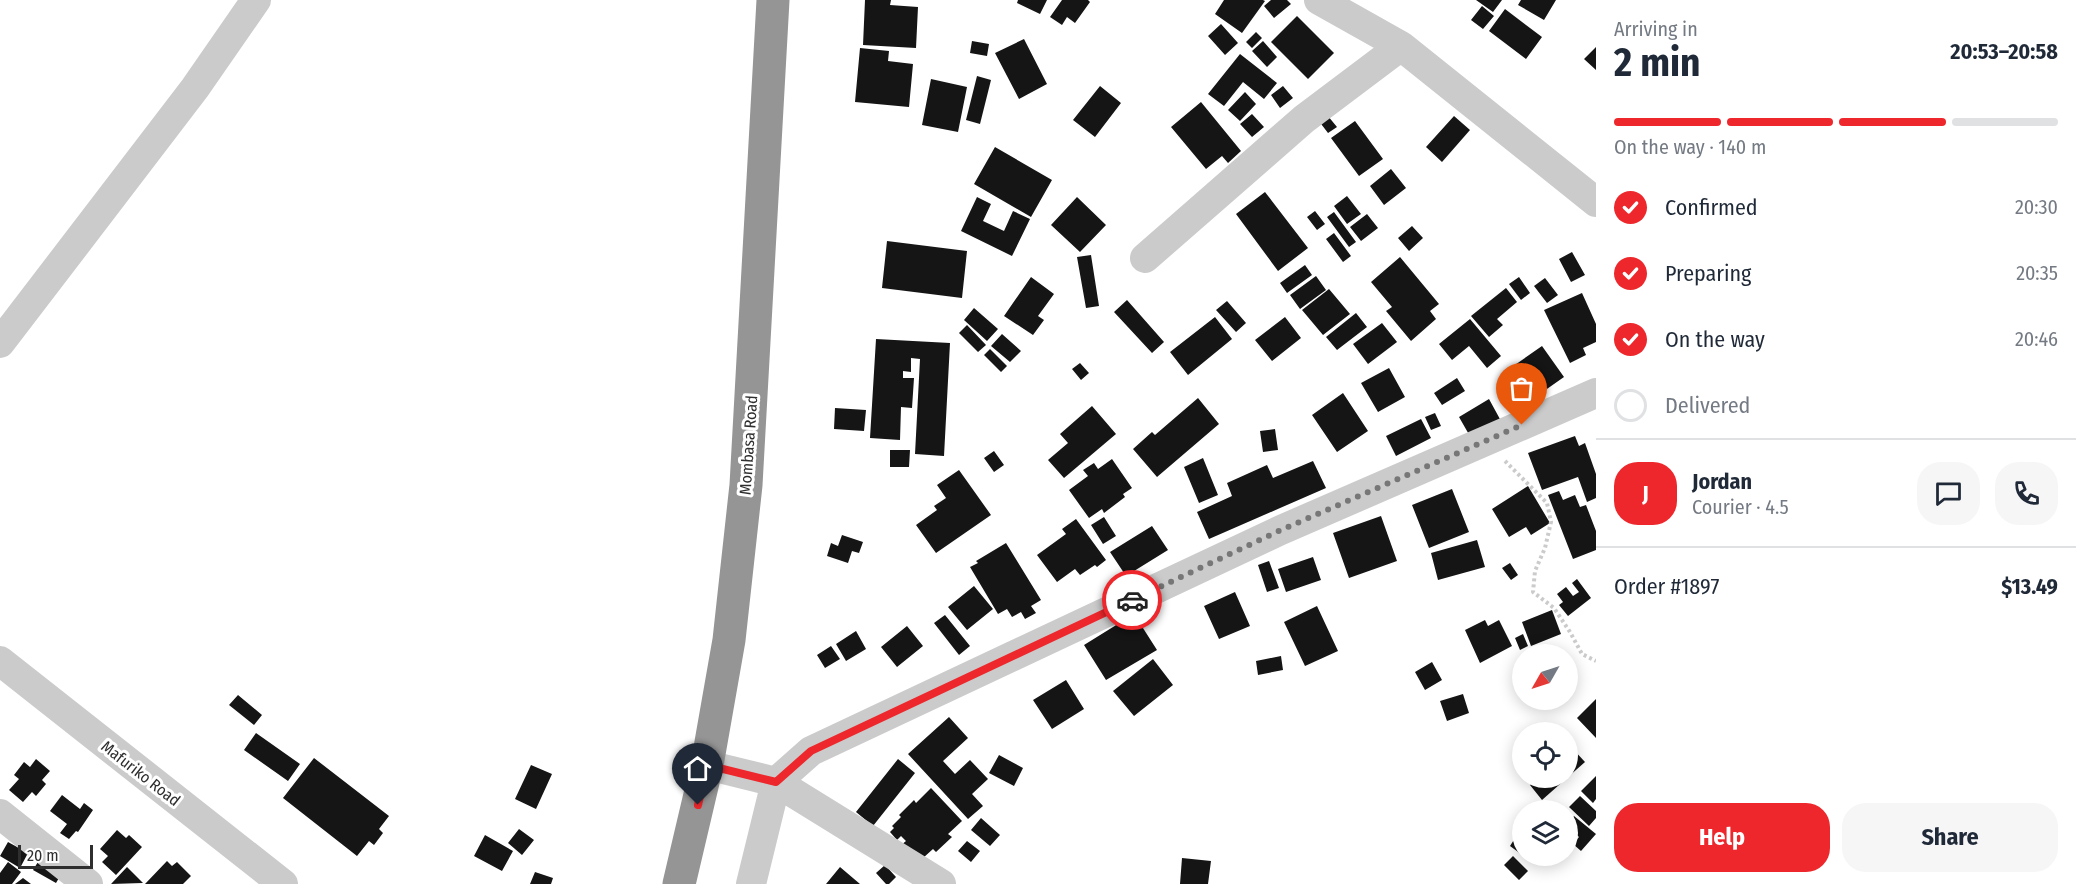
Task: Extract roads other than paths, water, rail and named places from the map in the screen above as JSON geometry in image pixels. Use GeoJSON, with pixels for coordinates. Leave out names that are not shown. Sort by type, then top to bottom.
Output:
{"type":"FeatureCollection","features":[{"type":"Feature","properties":{"kind":"highway","name":"Mombasa Road"},"geometry":{"type":"LineString","coordinates":[[679,884],[707,765],[729,640],[747,486],[773,0]]}},
{"type":"Feature","properties":{"kind":"street"},"geometry":{"type":"LineString","coordinates":[[0,342],[195,87],[256,0]]}},
{"type":"Feature","properties":{"kind":"street"},"geometry":{"type":"LineString","coordinates":[[1319,0],[1401,46],[1596,202]]}},
{"type":"Feature","properties":{"kind":"street"},"geometry":{"type":"LineString","coordinates":[[1145,258],[1304,119],[1401,46]]}},
{"type":"Feature","properties":{"kind":"street"},"geometry":{"type":"LineString","coordinates":[[751,884],[776,782],[811,751],[1281,530],[1596,393]]}},
{"type":"Feature","properties":{"kind":"street","name":"Mafuriko Road"},"geometry":{"type":"LineString","coordinates":[[0,661],[283,884]]}},
{"type":"Feature","properties":{"kind":"street"},"geometry":{"type":"LineString","coordinates":[[707,765],[776,782],[941,884]]}},
{"type":"Feature","properties":{"kind":"street"},"geometry":{"type":"LineString","coordinates":[[0,814],[88,884]]}}]}
